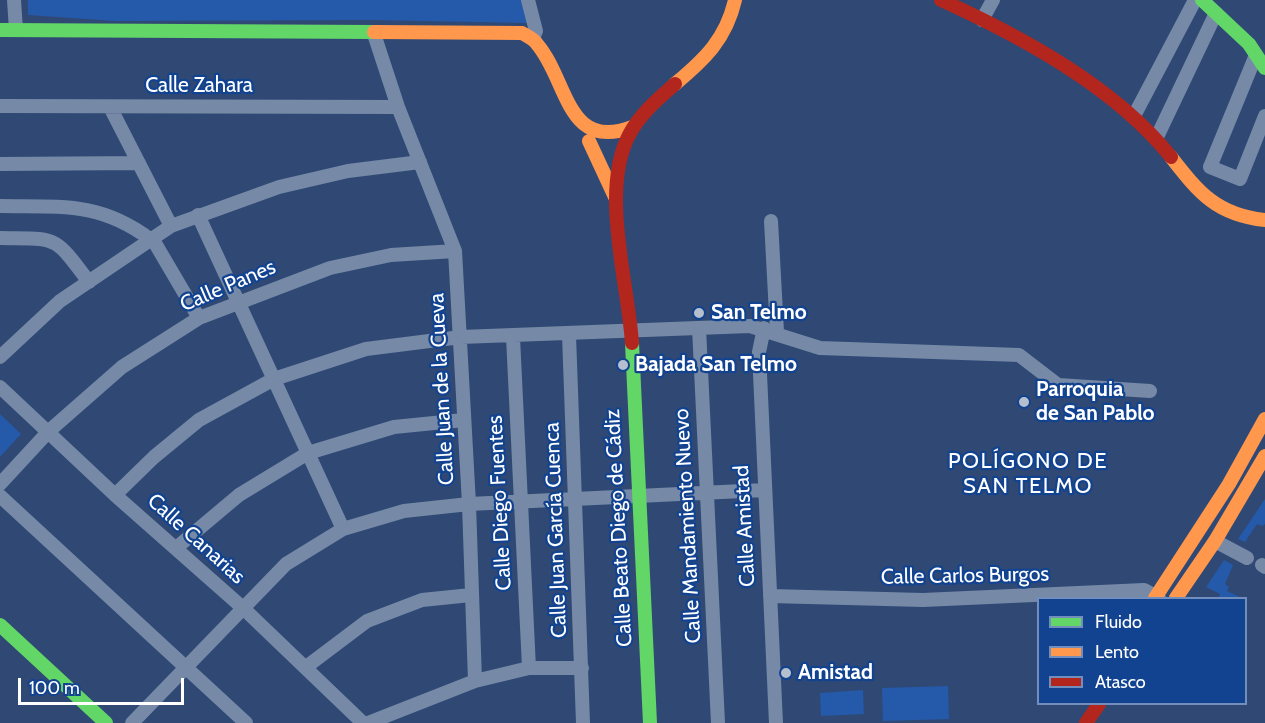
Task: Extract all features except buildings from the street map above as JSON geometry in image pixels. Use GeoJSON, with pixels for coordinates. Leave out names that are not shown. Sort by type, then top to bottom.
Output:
{"type":"FeatureCollection","features":[{"type":"Feature","properties":{"kind":"street"},"geometry":{"type":"LineString","coordinates":[[528,0],[536,30],[533,38]]}},
{"type":"Feature","properties":{"kind":"street"},"geometry":{"type":"LineString","coordinates":[[618,206],[617,184],[621,154],[632,127],[646,108],[715,48],[725,33],[735,0]]}},
{"type":"Feature","properties":{"kind":"street"},"geometry":{"type":"LineString","coordinates":[[941,0],[982,20],[1077,76],[1134,116],[1206,199],[1228,213],[1247,220],[1265,220]]}},
{"type":"Feature","properties":{"kind":"street"},"geometry":{"type":"LineString","coordinates":[[982,20],[993,0]]}},
{"type":"Feature","properties":{"kind":"street"},"geometry":{"type":"LineString","coordinates":[[1134,116],[1195,0]]}},
{"type":"Feature","properties":{"kind":"street"},"geometry":{"type":"LineString","coordinates":[[1202,0],[1256,55],[1265,68]]}},
{"type":"Feature","properties":{"kind":"street"},"geometry":{"type":"LineString","coordinates":[[0,12],[14,6],[16,30]]}},
{"type":"Feature","properties":{"kind":"street"},"geometry":{"type":"LineString","coordinates":[[1156,139],[1216,13]]}},
{"type":"Feature","properties":{"kind":"street"},"geometry":{"type":"LineString","coordinates":[[0,30],[374,34],[522,33],[533,38],[580,122],[618,206]]}},
{"type":"Feature","properties":{"kind":"street","name":"Calle Juan de la Cueva"},"geometry":{"type":"LineString","coordinates":[[374,34],[398,106],[455,251],[469,504],[475,681]]}},
{"type":"Feature","properties":{"kind":"street"},"geometry":{"type":"LineString","coordinates":[[1256,55],[1210,166],[1240,179],[1265,116]]}},
{"type":"Feature","properties":{"kind":"street","name":"Calle Zahara"},"geometry":{"type":"LineString","coordinates":[[0,106],[398,106]]}},
{"type":"Feature","properties":{"kind":"street"},"geometry":{"type":"LineString","coordinates":[[110,107],[171,226]]}},
{"type":"Feature","properties":{"kind":"street"},"geometry":{"type":"LineString","coordinates":[[580,122],[587,129],[604,135],[621,154]]}},
{"type":"Feature","properties":{"kind":"street"},"geometry":{"type":"LineString","coordinates":[[604,135],[632,127]]}},
{"type":"Feature","properties":{"kind":"street"},"geometry":{"type":"LineString","coordinates":[[589,141],[604,152],[621,154]]}},
{"type":"Feature","properties":{"kind":"street"},"geometry":{"type":"LineString","coordinates":[[0,357],[60,301],[171,226],[279,187],[348,171],[420,162]]}},
{"type":"Feature","properties":{"kind":"street"},"geometry":{"type":"LineString","coordinates":[[0,164],[139,163]]}},
{"type":"Feature","properties":{"kind":"street"},"geometry":{"type":"LineString","coordinates":[[0,206],[86,208],[115,216],[151,239],[199,318]]}},
{"type":"Feature","properties":{"kind":"street","name":"Calle Beato Diego de Cádiz"},"geometry":{"type":"LineString","coordinates":[[618,206],[631,331],[650,723]]}},
{"type":"Feature","properties":{"kind":"street"},"geometry":{"type":"LineString","coordinates":[[198,215],[343,529]]}},
{"type":"Feature","properties":{"kind":"street"},"geometry":{"type":"LineString","coordinates":[[770,330],[771,221]]}},
{"type":"Feature","properties":{"kind":"street"},"geometry":{"type":"LineString","coordinates":[[0,238],[54,241],[63,248],[89,282]]}},
{"type":"Feature","properties":{"kind":"street","name":"Calle Panes"},"geometry":{"type":"LineString","coordinates":[[0,484],[49,431],[122,368],[199,318],[330,268],[391,255],[455,251]]}},
{"type":"Feature","properties":{"kind":"street"},"geometry":{"type":"LineString","coordinates":[[115,495],[154,457],[199,420],[274,379],[366,349],[461,337],[513,337],[750,326],[770,330],[820,348],[1019,355],[1058,385],[1150,391]]}},
{"type":"Feature","properties":{"kind":"street","name":"Calle Mandamiento Nuevo"},"geometry":{"type":"LineString","coordinates":[[699,328],[718,723]]}},
{"type":"Feature","properties":{"kind":"street","name":"Calle Amistad"},"geometry":{"type":"LineString","coordinates":[[770,330],[759,352],[776,723]]}},
{"type":"Feature","properties":{"kind":"street","name":"Calle Juan García Cuenca"},"geometry":{"type":"LineString","coordinates":[[569,334],[583,723]]}},
{"type":"Feature","properties":{"kind":"street","name":"Calle Diego Fuentes"},"geometry":{"type":"LineString","coordinates":[[513,337],[529,668]]}},
{"type":"Feature","properties":{"kind":"street","name":"Calle Canarias"},"geometry":{"type":"LineString","coordinates":[[0,387],[115,495],[243,608],[363,723]]}},
{"type":"Feature","properties":{"kind":"street"},"geometry":{"type":"LineString","coordinates":[[176,548],[238,495],[308,453],[394,427],[464,420]]}},
{"type":"Feature","properties":{"kind":"street"},"geometry":{"type":"LineString","coordinates":[[1157,597],[1229,484],[1265,420]]}},
{"type":"Feature","properties":{"kind":"street"},"geometry":{"type":"LineString","coordinates":[[1177,597],[1215,541],[1265,456]]}},
{"type":"Feature","properties":{"kind":"street"},"geometry":{"type":"LineString","coordinates":[[132,723],[286,564],[343,529],[404,511],[469,504],[764,490]]}},
{"type":"Feature","properties":{"kind":"street"},"geometry":{"type":"LineString","coordinates":[[0,496],[246,723]]}},
{"type":"Feature","properties":{"kind":"street"},"geometry":{"type":"LineString","coordinates":[[1215,541],[1247,558]]}},
{"type":"Feature","properties":{"kind":"street","name":"Calle Carlos Burgos"},"geometry":{"type":"LineString","coordinates":[[770,596],[935,600],[1144,590],[1154,597]]}},
{"type":"Feature","properties":{"kind":"street"},"geometry":{"type":"LineString","coordinates":[[306,667],[367,621],[422,600],[471,595]]}},
{"type":"Feature","properties":{"kind":"street"},"geometry":{"type":"LineString","coordinates":[[0,625],[106,723]]}},
{"type":"Feature","properties":{"kind":"street"},"geometry":{"type":"LineString","coordinates":[[0,643],[86,723]]}},
{"type":"Feature","properties":{"kind":"street"},"geometry":{"type":"LineString","coordinates":[[368,723],[475,681],[529,668],[582,668]]}},
{"type":"Feature","properties":{"kind":"street"},"geometry":{"type":"LineString","coordinates":[[1086,723],[1098,705]]}},
{"type":"Feature","properties":{"kind":"shaded area"},"geometry":{"type":"Polygon","coordinates":[[[28,0],[523,0],[528,23],[371,20],[114,21],[28,15],[28,0]]]}},
{"type":"Feature","properties":{"kind":"shaded area"},"geometry":{"type":"Polygon","coordinates":[[[0,414],[21,434],[0,457],[0,414]]]}},
{"type":"Feature","properties":{"kind":"shaded area"},"geometry":{"type":"Polygon","coordinates":[[[1265,499],[1265,524],[1262,526],[1257,524],[1245,542],[1238,539],[1265,499]]]}},
{"type":"Feature","properties":{"kind":"shaded area"},"geometry":{"type":"Polygon","coordinates":[[[1224,560],[1233,565],[1225,584],[1229,587],[1227,591],[1240,597],[1218,597],[1220,594],[1206,587],[1224,560]]]}},
{"type":"Feature","properties":{"kind":"shaded area"},"geometry":{"type":"Polygon","coordinates":[[[948,686],[949,719],[883,721],[882,688],[948,686]]]}},
{"type":"Feature","properties":{"kind":"shaded area"},"geometry":{"type":"Polygon","coordinates":[[[863,690],[864,714],[821,716],[820,693],[863,690]]]}},
{"type":"Feature","properties":{"kind":"traffic: fast"},"geometry":{"type":"LineString","coordinates":[[1202,0],[1249,44],[1265,68]]}},
{"type":"Feature","properties":{"kind":"traffic: fast"},"geometry":{"type":"LineString","coordinates":[[0,30],[374,32]]}},
{"type":"Feature","properties":{"kind":"traffic: fast"},"geometry":{"type":"LineString","coordinates":[[632,343],[650,723]]}},
{"type":"Feature","properties":{"kind":"traffic: fast"},"geometry":{"type":"LineString","coordinates":[[0,625],[106,723]]}},
{"type":"Feature","properties":{"kind":"traffic: slow"},"geometry":{"type":"LineString","coordinates":[[675,84],[713,47],[726,26],[735,0]]}},
{"type":"Feature","properties":{"kind":"traffic: slow"},"geometry":{"type":"LineString","coordinates":[[374,32],[522,33],[536,42],[571,108],[581,121],[594,130],[610,132],[632,127]]}},
{"type":"Feature","properties":{"kind":"traffic: slow"},"geometry":{"type":"LineString","coordinates":[[589,141],[615,197]]}},
{"type":"Feature","properties":{"kind":"traffic: slow"},"geometry":{"type":"LineString","coordinates":[[1171,157],[1210,200],[1234,213],[1265,220]]}},
{"type":"Feature","properties":{"kind":"traffic: slow"},"geometry":{"type":"LineString","coordinates":[[1156,597],[1229,484],[1265,419]]}},
{"type":"Feature","properties":{"kind":"traffic: slow"},"geometry":{"type":"LineString","coordinates":[[1177,597],[1215,541],[1265,456]]}},
{"type":"Feature","properties":{"kind":"traffic: jam"},"geometry":{"type":"LineString","coordinates":[[941,0],[1035,47],[1095,86],[1123,108],[1171,157]]}},
{"type":"Feature","properties":{"kind":"traffic: jam"},"geometry":{"type":"LineString","coordinates":[[632,343],[616,209],[621,158],[629,135],[638,120],[675,84]]}},
{"type":"Feature","properties":{"kind":"traffic: jam"},"geometry":{"type":"LineString","coordinates":[[1086,723],[1098,705]]}},
{"type":"Feature","properties":{"kind":"place","name":"San Telmo"},"geometry":{"type":"Point","coordinates":[699,313]}},
{"type":"Feature","properties":{"kind":"place","name":"Bajada San Telmo"},"geometry":{"type":"Point","coordinates":[623,365]}},
{"type":"Feature","properties":{"kind":"place","name":"Parroquia de San Pablo"},"geometry":{"type":"Point","coordinates":[1024,402]}},
{"type":"Feature","properties":{"kind":"place","name":"Amistad"},"geometry":{"type":"Point","coordinates":[786,673]}},
{"type":"Feature","properties":{"kind":"district","name":"POLÍGONO DE SAN TELMO"},"geometry":{"type":"Point","coordinates":[1028,474]}}]}
